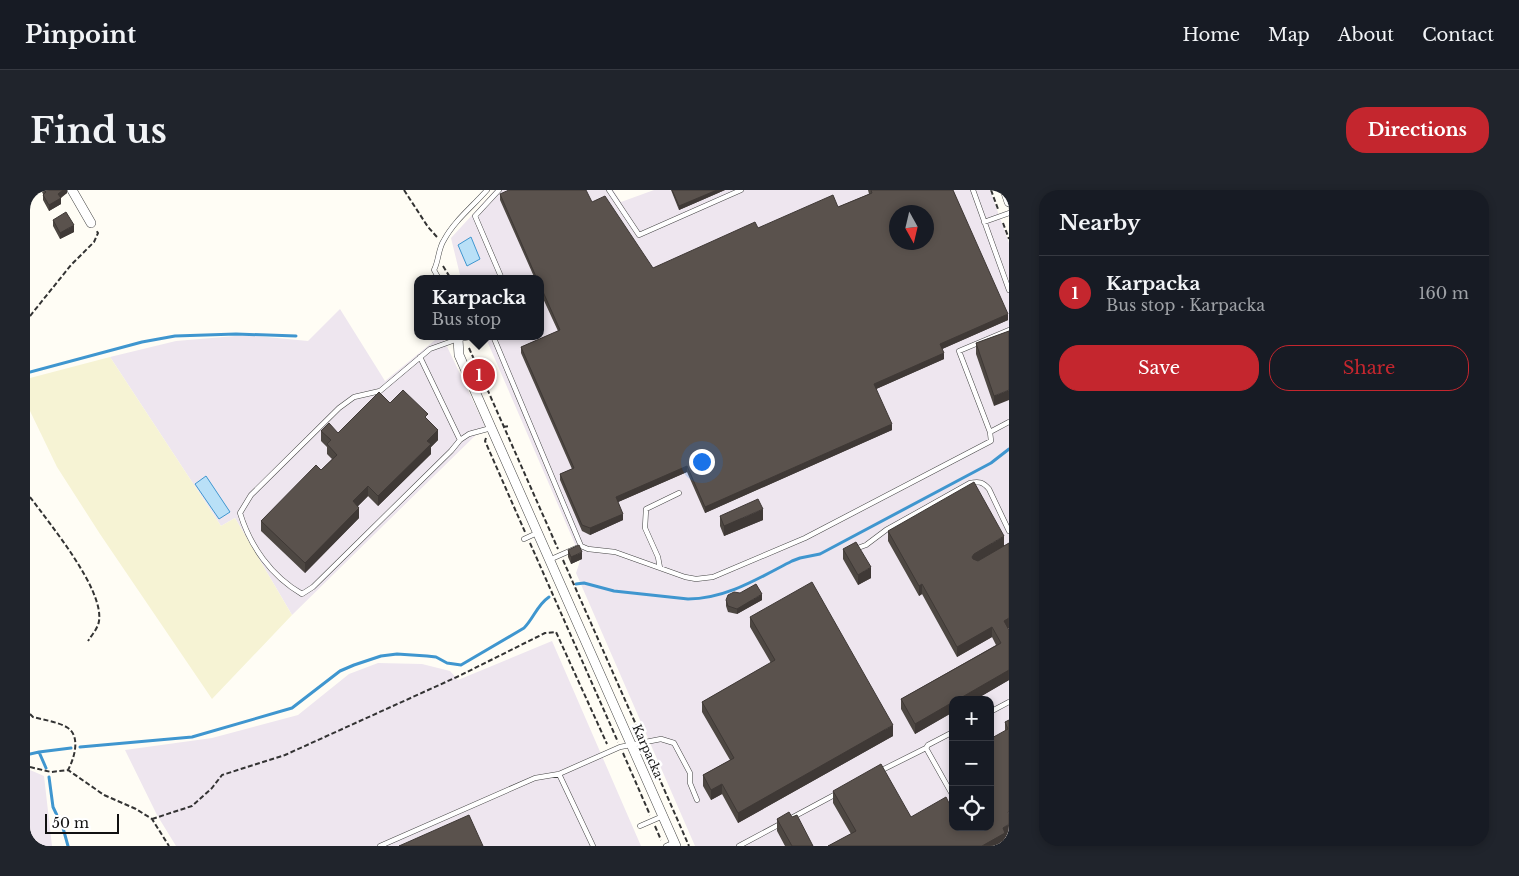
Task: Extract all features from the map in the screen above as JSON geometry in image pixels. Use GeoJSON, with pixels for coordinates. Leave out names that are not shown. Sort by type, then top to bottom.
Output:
{"type":"FeatureCollection","features":[{"type":"Feature","properties":{"kind":"street"},"geometry":{"type":"LineString","coordinates":[[72,190],[91,223]]}},
{"type":"Feature","properties":{"kind":"street"},"geometry":{"type":"LineString","coordinates":[[1005,190],[1009,202]]}},
{"type":"Feature","properties":{"kind":"street","name":"Karpacka"},"geometry":{"type":"LineString","coordinates":[[458,340],[458,355],[663,816],[670,845]]}},
{"type":"Feature","properties":{"kind":"lane"},"geometry":{"type":"LineString","coordinates":[[437,275],[434,270],[443,241],[487,190]]}},
{"type":"Feature","properties":{"kind":"lane"},"geometry":{"type":"LineString","coordinates":[[499,190],[475,216],[500,275]]}},
{"type":"Feature","properties":{"kind":"lane"},"geometry":{"type":"LineString","coordinates":[[609,190],[639,235],[741,190]]}},
{"type":"Feature","properties":{"kind":"lane"},"geometry":{"type":"LineString","coordinates":[[973,190],[1009,290]]}},
{"type":"Feature","properties":{"kind":"lane"},"geometry":{"type":"LineString","coordinates":[[984,222],[1009,213]]}},
{"type":"Feature","properties":{"kind":"lane"},"geometry":{"type":"LineString","coordinates":[[495,340],[582,546],[588,549],[615,552],[685,577],[696,578],[713,577],[805,538],[990,441],[990,432],[959,351],[1009,330]]}},
{"type":"Feature","properties":{"kind":"lane"},"geometry":{"type":"LineString","coordinates":[[453,340],[430,349],[380,391],[354,397],[339,408],[251,495],[240,513],[246,533],[261,558],[291,588],[302,594],[313,586],[460,440],[469,434],[491,428]]}},
{"type":"Feature","properties":{"kind":"lane"},"geometry":{"type":"LineString","coordinates":[[420,357],[460,440]]}},
{"type":"Feature","properties":{"kind":"lane"},"geometry":{"type":"LineString","coordinates":[[990,432],[1009,422]]}},
{"type":"Feature","properties":{"kind":"lane"},"geometry":{"type":"LineString","coordinates":[[854,549],[866,545],[886,530],[970,483],[978,482],[985,484],[989,488],[1009,531]]}},
{"type":"Feature","properties":{"kind":"lane"},"geometry":{"type":"LineString","coordinates":[[660,568],[658,557],[646,528],[646,509],[679,493]]}},
{"type":"Feature","properties":{"kind":"lane"},"geometry":{"type":"LineString","coordinates":[[525,538],[537,533]]}},
{"type":"Feature","properties":{"kind":"lane"},"geometry":{"type":"LineString","coordinates":[[549,560],[582,546]]}},
{"type":"Feature","properties":{"kind":"lane"},"geometry":{"type":"LineString","coordinates":[[994,710],[1009,702]]}},
{"type":"Feature","properties":{"kind":"lane"},"geometry":{"type":"LineString","coordinates":[[872,775],[949,734]]}},
{"type":"Feature","properties":{"kind":"lane"},"geometry":{"type":"LineString","coordinates":[[380,846],[535,778],[559,774],[620,747],[660,739],[674,743],[690,773],[690,783],[697,800]]}},
{"type":"Feature","properties":{"kind":"lane"},"geometry":{"type":"LineString","coordinates":[[926,748],[949,789]]}},
{"type":"Feature","properties":{"kind":"lane"},"geometry":{"type":"LineString","coordinates":[[559,774],[593,846]]}},
{"type":"Feature","properties":{"kind":"lane"},"geometry":{"type":"LineString","coordinates":[[739,846],[846,789]]}},
{"type":"Feature","properties":{"kind":"lane"},"geometry":{"type":"LineString","coordinates":[[640,826],[663,816]]}},
{"type":"Feature","properties":{"kind":"path"},"geometry":{"type":"LineString","coordinates":[[404,190],[428,227],[436,237],[443,241]]}},
{"type":"Feature","properties":{"kind":"path"},"geometry":{"type":"LineString","coordinates":[[30,316],[71,265],[94,242],[98,233],[91,223]]}},
{"type":"Feature","properties":{"kind":"path"},"geometry":{"type":"LineString","coordinates":[[438,261],[448,275]]}},
{"type":"Feature","properties":{"kind":"path"},"geometry":{"type":"LineString","coordinates":[[460,340],[469,348],[689,846]]}},
{"type":"Feature","properties":{"kind":"path"},"geometry":{"type":"LineString","coordinates":[[491,428],[484,441],[525,538],[652,821],[670,845]]}},
{"type":"Feature","properties":{"kind":"path"},"geometry":{"type":"LineString","coordinates":[[30,497],[74,558],[92,588],[98,608],[99,621],[96,630],[88,642]]}},
{"type":"Feature","properties":{"kind":"path"},"geometry":{"type":"LineString","coordinates":[[152,819],[192,806],[212,788],[222,775],[285,755],[459,676],[545,633],[556,632],[610,751]]}},
{"type":"Feature","properties":{"kind":"path"},"geometry":{"type":"LineString","coordinates":[[30,714],[33,717],[67,727],[73,732],[75,746],[73,760],[68,770]]}},
{"type":"Feature","properties":{"kind":"path"},"geometry":{"type":"LineString","coordinates":[[30,767],[51,772],[68,770],[104,795],[136,809],[152,819],[169,846]]}},
{"type":"Feature","properties":{"kind":"shaded area"},"geometry":{"type":"Polygon","coordinates":[[[495,190],[613,190],[621,202],[654,190],[990,190],[1009,243],[1009,846],[695,846],[576,573],[581,558],[486,340],[544,340],[544,275],[460,275],[451,238],[495,190]]]}},
{"type":"Feature","properties":{"kind":"shaded area"},"geometry":{"type":"Polygon","coordinates":[[[340,309],[385,381],[435,340],[444,340],[485,426],[292,615],[235,518],[221,526],[110,357],[176,341],[247,335],[308,341],[340,309]]]}},
{"type":"Feature","properties":{"kind":"shaded area"},"geometry":{"type":"Polygon","coordinates":[[[110,357],[221,526],[235,518],[292,615],[212,699],[57,467],[30,411],[30,378],[110,357]]]}},
{"type":"Feature","properties":{"kind":"shaded area"},"geometry":{"type":"Polygon","coordinates":[[[552,641],[641,846],[176,846],[157,815],[125,750],[212,738],[298,715],[349,674],[378,663],[422,664],[450,671],[458,680],[552,641]]]}},
{"type":"Feature","properties":{"kind":"shaded area"},"geometry":{"type":"Polygon","coordinates":[[[30,770],[44,776],[52,846],[30,846],[30,770]]]}},
{"type":"Feature","properties":{"kind":"water"},"geometry":{"type":"Polygon","coordinates":[[[471,237],[480,259],[467,266],[458,245],[471,237]]]}},
{"type":"Feature","properties":{"kind":"water"},"geometry":{"type":"Polygon","coordinates":[[[206,476],[230,512],[219,519],[195,484],[206,476]]]}},
{"type":"Feature","properties":{"kind":"building"},"geometry":{"type":"Polygon","coordinates":[[[44,190],[63,190],[58,194],[61,198],[49,205],[43,195],[46,192],[44,190]]]}},
{"type":"Feature","properties":{"kind":"building"},"geometry":{"type":"Polygon","coordinates":[[[509,190],[586,190],[592,202],[605,196],[653,268],[755,222],[758,228],[833,195],[838,207],[872,193],[871,190],[953,190],[1008,314],[940,344],[944,353],[874,384],[892,424],[705,507],[687,466],[616,497],[623,514],[590,528],[582,525],[560,474],[574,468],[521,347],[537,340],[544,340],[544,337],[560,330],[544,294],[544,275],[535,275],[500,194],[509,190]]]}},
{"type":"Feature","properties":{"kind":"building"},"geometry":{"type":"Polygon","coordinates":[[[672,190],[717,190],[679,206],[672,190]]]}},
{"type":"Feature","properties":{"kind":"building"},"geometry":{"type":"Polygon","coordinates":[[[66,212],[74,225],[60,233],[53,220],[66,212]]]}},
{"type":"Feature","properties":{"kind":"building"},"geometry":{"type":"Polygon","coordinates":[[[1009,331],[1009,390],[994,396],[976,343],[1009,331]]]}},
{"type":"Feature","properties":{"kind":"building"},"geometry":{"type":"Polygon","coordinates":[[[403,390],[428,414],[425,417],[438,430],[427,441],[431,444],[378,496],[368,486],[353,501],[359,508],[305,563],[261,521],[316,465],[321,470],[337,455],[327,444],[331,440],[321,431],[329,423],[338,433],[379,392],[390,403],[403,390]]]}},
{"type":"Feature","properties":{"kind":"building"},"geometry":{"type":"Polygon","coordinates":[[[974,482],[1004,536],[974,554],[973,559],[978,561],[1009,543],[1009,618],[1004,621],[1009,630],[1009,670],[964,696],[949,696],[949,704],[915,724],[901,699],[1001,643],[992,627],[957,647],[922,584],[919,586],[888,531],[974,482]]]}},
{"type":"Feature","properties":{"kind":"building"},"geometry":{"type":"Polygon","coordinates":[[[758,499],[763,509],[724,526],[720,516],[758,499]]]}},
{"type":"Feature","properties":{"kind":"building"},"geometry":{"type":"Polygon","coordinates":[[[856,542],[871,567],[858,575],[843,549],[856,542]]]}},
{"type":"Feature","properties":{"kind":"building"},"geometry":{"type":"Polygon","coordinates":[[[579,545],[582,552],[571,557],[568,550],[579,545]]]}},
{"type":"Feature","properties":{"kind":"building"},"geometry":{"type":"Polygon","coordinates":[[[812,582],[893,725],[738,813],[722,784],[711,790],[703,775],[734,758],[702,702],[775,660],[750,617],[812,582]]]}},
{"type":"Feature","properties":{"kind":"building"},"geometry":{"type":"Polygon","coordinates":[[[756,584],[762,594],[737,609],[728,606],[726,600],[728,595],[734,592],[740,593],[756,584]]]}},
{"type":"Feature","properties":{"kind":"building"},"geometry":{"type":"Polygon","coordinates":[[[1009,720],[1009,824],[1003,828],[1005,833],[982,846],[828,846],[856,831],[833,791],[881,764],[911,817],[946,797],[949,803],[949,831],[994,831],[994,737],[1008,729],[1005,722],[1009,720]]]}},
{"type":"Feature","properties":{"kind":"building"},"geometry":{"type":"Polygon","coordinates":[[[789,812],[792,817],[797,815],[813,846],[792,846],[777,819],[789,812]]]}},
{"type":"Feature","properties":{"kind":"building"},"geometry":{"type":"Polygon","coordinates":[[[469,815],[483,846],[399,846],[469,815]]]}},
{"type":"Feature","properties":{"kind":"waterway"},"geometry":{"type":"LineString","coordinates":[[30,372],[142,342],[175,336],[236,334],[296,336]]}},
{"type":"Feature","properties":{"kind":"waterway"},"geometry":{"type":"LineString","coordinates":[[576,584],[584,583],[614,591],[688,599],[702,598],[729,591],[792,561],[820,554],[991,463],[1009,449]]}},
{"type":"Feature","properties":{"kind":"waterway"},"geometry":{"type":"LineString","coordinates":[[80,747],[192,737],[292,708],[340,671],[381,656],[397,654],[436,657],[447,663],[461,665],[524,628],[541,604],[549,597]]}},
{"type":"Feature","properties":{"kind":"waterway"},"geometry":{"type":"LineString","coordinates":[[39,752],[71,748]]}},
{"type":"Feature","properties":{"kind":"waterway"},"geometry":{"type":"LineString","coordinates":[[30,754],[39,752],[46,768]]}},
{"type":"Feature","properties":{"kind":"waterway"},"geometry":{"type":"LineString","coordinates":[[49,777],[53,807],[63,828],[68,846]]}},
{"type":"Feature","properties":{"kind":"place","name":"Karpacka"},"geometry":{"type":"Point","coordinates":[479,375]}}]}
